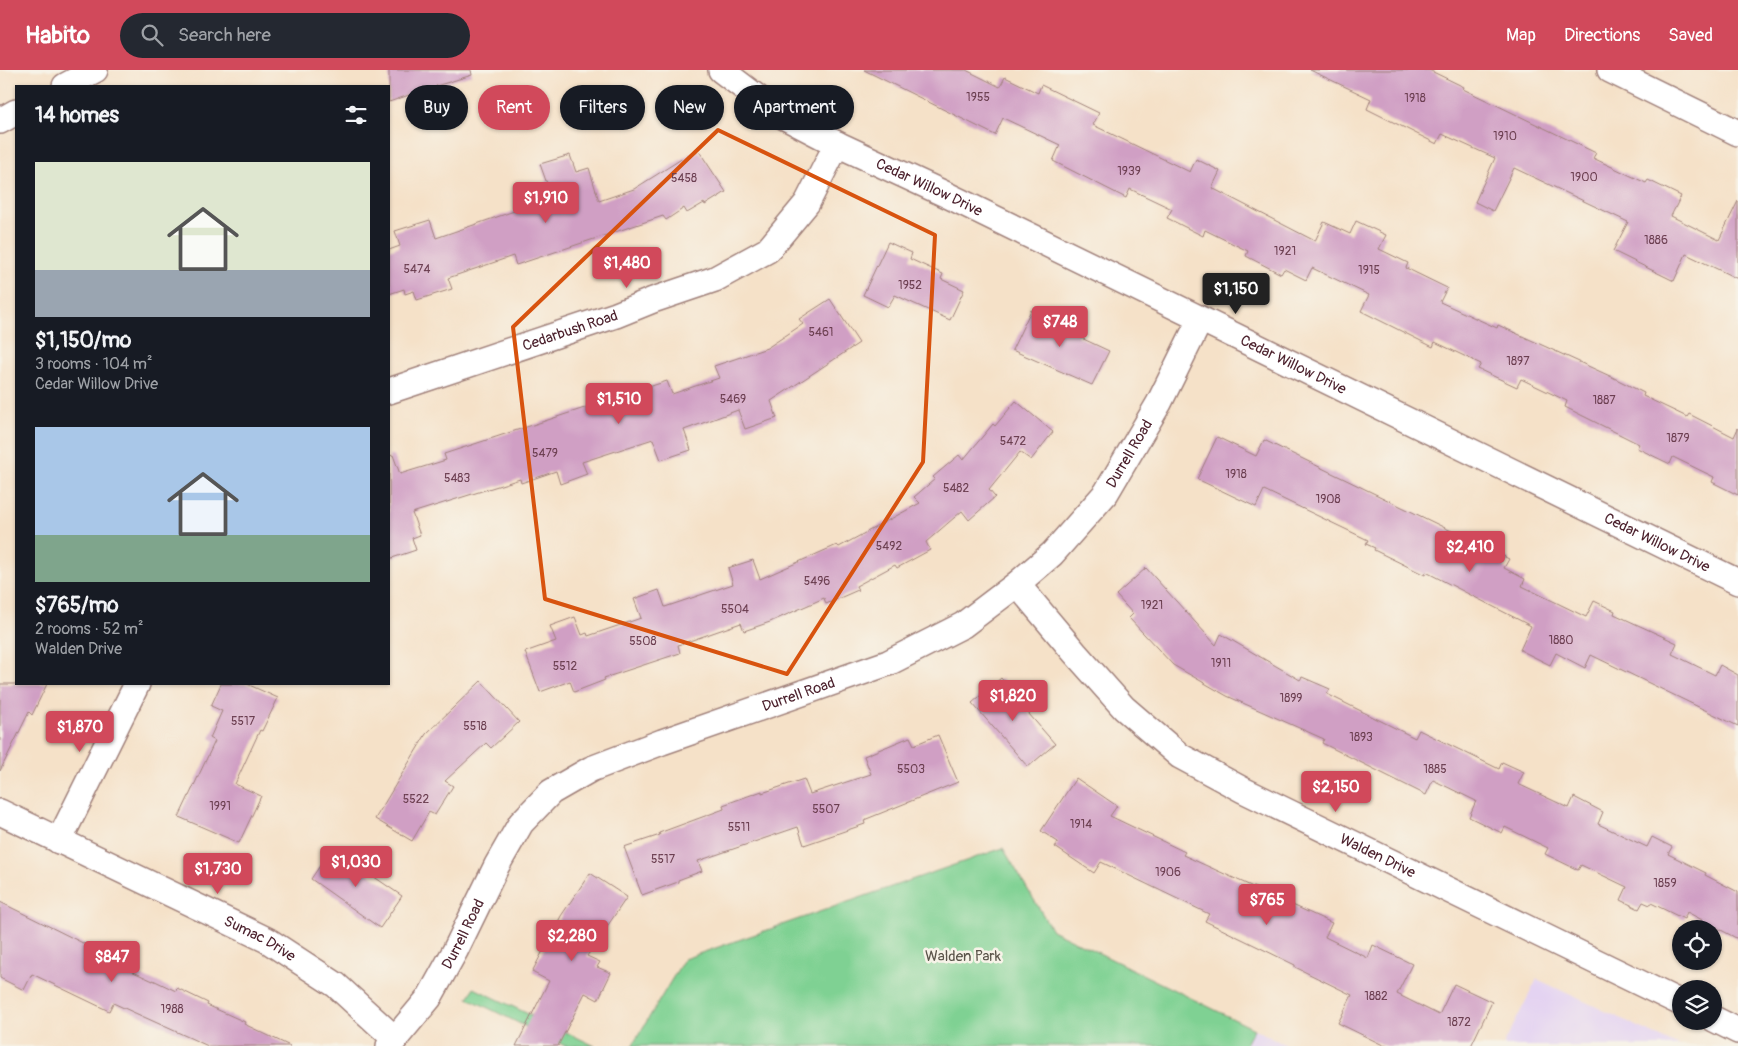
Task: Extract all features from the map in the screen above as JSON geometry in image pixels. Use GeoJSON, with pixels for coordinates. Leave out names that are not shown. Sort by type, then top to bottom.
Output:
{"type":"FeatureCollection","features":[{"type":"Feature","properties":{"kind":"street"},"geometry":{"type":"LineString","coordinates":[[67,85],[95,70]]}},
{"type":"Feature","properties":{"kind":"street","name":"Cedar Willow Drive"},"geometry":{"type":"LineString","coordinates":[[721,70],[779,114],[837,144],[947,195],[1738,582]]}},
{"type":"Feature","properties":{"kind":"street"},"geometry":{"type":"LineString","coordinates":[[1610,70],[1738,132]]}},
{"type":"Feature","properties":{"kind":"street"},"geometry":{"type":"LineString","coordinates":[[0,121],[15,113]]}},
{"type":"Feature","properties":{"kind":"street","name":"Cedarbush Road"},"geometry":{"type":"LineString","coordinates":[[390,391],[715,280],[768,250],[807,203],[837,144]]}},
{"type":"Feature","properties":{"kind":"street","name":"Durrell Road"},"geometry":{"type":"LineString","coordinates":[[392,1043],[429,998],[456,950],[497,865],[521,823],[551,792],[591,769],[662,742],[888,663],[963,625],[1017,584],[1052,554],[1106,493],[1159,403],[1200,320]]}},
{"type":"Feature","properties":{"kind":"street","name":"Walden Drive"},"geometry":{"type":"LineString","coordinates":[[1017,584],[1124,708],[1180,756],[1243,790],[1672,999]]}},
{"type":"Feature","properties":{"kind":"street"},"geometry":{"type":"LineString","coordinates":[[59,841],[137,685]]}},
{"type":"Feature","properties":{"kind":"street","name":"Sumac Drive"},"geometry":{"type":"LineString","coordinates":[[0,812],[267,940],[336,985],[392,1043]]}},
{"type":"Feature","properties":{"kind":"street"},"geometry":{"type":"LineString","coordinates":[[1722,1023],[1738,1031]]}},
{"type":"Feature","properties":{"kind":"highlighted area"},"geometry":{"type":"Polygon","coordinates":[[[718,130],[935,235],[923,462],[787,674],[545,599],[513,327],[718,130]]]}},
{"type":"Feature","properties":{"kind":"shaded area"},"geometry":{"type":"Polygon","coordinates":[[[1537,979],[1679,1046],[1503,1046],[1537,979]]]}},
{"type":"Feature","properties":{"kind":"shaded area"},"geometry":{"type":"Polygon","coordinates":[[[1254,1029],[1289,1046],[1245,1046],[1254,1029]]]}},
{"type":"Feature","properties":{"kind":"green space","name":"Walden Park"},"geometry":{"type":"Polygon","coordinates":[[[1003,848],[1052,930],[1254,1029],[1245,1046],[632,1046],[684,959],[1003,848]]]}},
{"type":"Feature","properties":{"kind":"green space"},"geometry":{"type":"Polygon","coordinates":[[[474,988],[595,1046],[565,1046],[468,998],[474,988]]]}},
{"type":"Feature","properties":{"kind":"building"},"geometry":{"type":"Polygon","coordinates":[[[389,70],[471,70],[472,75],[439,85],[405,85],[405,96],[390,102],[389,70]]]}},
{"type":"Feature","properties":{"kind":"building"},"geometry":{"type":"Polygon","coordinates":[[[864,70],[966,70],[1000,87],[1005,77],[1038,93],[1041,85],[1099,113],[1093,125],[1190,172],[1196,159],[1220,171],[1212,188],[1315,241],[1324,222],[1350,234],[1356,221],[1386,235],[1379,249],[1408,263],[1406,268],[1447,288],[1440,302],[1497,328],[1498,325],[1612,377],[1644,393],[1643,396],[1687,417],[1689,414],[1734,437],[1738,428],[1738,495],[1712,482],[1714,477],[1673,457],[1670,464],[1637,448],[1639,444],[1565,407],[1567,401],[1521,379],[1517,387],[1478,369],[1481,364],[1435,342],[1433,347],[1361,311],[1369,295],[1312,268],[1306,280],[1284,269],[1281,274],[1246,256],[1248,251],[1205,230],[1203,236],[1167,218],[1172,209],[1130,189],[1126,198],[1053,161],[1060,145],[1003,118],[995,135],[864,70]]]}},
{"type":"Feature","properties":{"kind":"building"},"geometry":{"type":"Polygon","coordinates":[[[1310,70],[1429,70],[1464,87],[1463,89],[1596,153],[1593,158],[1646,183],[1648,180],[1681,196],[1671,216],[1719,240],[1738,201],[1738,279],[1686,254],[1674,281],[1613,251],[1628,222],[1514,168],[1493,211],[1475,202],[1495,158],[1442,134],[1437,144],[1367,109],[1371,99],[1310,70]]]}},
{"type":"Feature","properties":{"kind":"building"},"geometry":{"type":"Polygon","coordinates":[[[699,151],[726,192],[705,205],[704,203],[687,213],[684,208],[666,220],[663,216],[516,265],[513,256],[448,278],[452,289],[417,300],[414,291],[405,294],[404,289],[390,294],[390,250],[400,246],[395,231],[430,220],[436,238],[552,198],[540,164],[570,155],[576,172],[589,168],[599,201],[634,189],[691,153],[693,155],[699,151]]]}},
{"type":"Feature","properties":{"kind":"building"},"geometry":{"type":"Polygon","coordinates":[[[888,242],[912,253],[910,259],[943,274],[941,279],[964,290],[950,320],[895,295],[888,307],[863,295],[888,242]]]}},
{"type":"Feature","properties":{"kind":"building"},"geometry":{"type":"Polygon","coordinates":[[[830,299],[859,343],[771,401],[777,418],[745,429],[738,410],[684,430],[691,450],[661,460],[653,439],[582,462],[587,474],[560,484],[556,471],[521,483],[520,479],[412,513],[420,535],[412,538],[416,550],[390,559],[390,456],[393,455],[400,474],[446,460],[444,454],[667,381],[672,394],[719,378],[714,366],[767,348],[803,324],[799,319],[830,299]]]}},
{"type":"Feature","properties":{"kind":"building"},"geometry":{"type":"Polygon","coordinates":[[[1031,310],[1078,332],[1077,336],[1109,351],[1092,385],[1012,350],[1031,310]]]}},
{"type":"Feature","properties":{"kind":"building"},"geometry":{"type":"Polygon","coordinates":[[[1016,401],[1053,432],[1031,460],[1020,452],[989,490],[995,497],[969,520],[962,511],[926,542],[930,550],[897,568],[895,565],[856,586],[858,590],[826,604],[824,598],[770,622],[744,631],[741,623],[678,645],[680,653],[604,678],[605,680],[574,692],[570,681],[540,692],[525,652],[556,641],[550,626],[575,617],[582,635],[587,633],[588,636],[641,618],[634,599],[659,590],[665,607],[733,584],[728,568],[753,560],[760,579],[837,545],[839,547],[920,503],[914,497],[935,479],[933,477],[959,455],[963,460],[993,424],[995,426],[1016,401]]]}},
{"type":"Feature","properties":{"kind":"building"},"geometry":{"type":"Polygon","coordinates":[[[1217,437],[1256,456],[1264,440],[1509,559],[1504,568],[1525,579],[1522,586],[1586,617],[1594,601],[1615,611],[1614,614],[1677,643],[1672,654],[1715,675],[1720,665],[1738,675],[1738,726],[1591,655],[1585,668],[1556,653],[1550,665],[1520,650],[1531,626],[1426,572],[1425,575],[1374,550],[1375,548],[1366,544],[1368,540],[1264,490],[1256,507],[1197,479],[1217,437]]]}},
{"type":"Feature","properties":{"kind":"building"},"geometry":{"type":"Polygon","coordinates":[[[1146,568],[1216,645],[1221,634],[1300,680],[1302,677],[1330,689],[1327,694],[1415,738],[1419,730],[1499,769],[1502,762],[1524,772],[1518,784],[1569,808],[1574,797],[1603,812],[1598,824],[1647,847],[1652,837],[1672,847],[1668,854],[1738,892],[1738,939],[1722,931],[1722,920],[1702,920],[1687,912],[1684,919],[1651,903],[1650,905],[1643,902],[1639,909],[1621,900],[1627,887],[1581,865],[1578,870],[1545,854],[1548,848],[1505,827],[1502,833],[1469,817],[1476,801],[1433,780],[1426,795],[1322,743],[1324,739],[1227,696],[1173,665],[1129,618],[1133,614],[1116,595],[1146,568]]]}},
{"type":"Feature","properties":{"kind":"building"},"geometry":{"type":"Polygon","coordinates":[[[1001,678],[1055,744],[1028,767],[972,703],[1001,678]]]}},
{"type":"Feature","properties":{"kind":"building"},"geometry":{"type":"Polygon","coordinates":[[[481,681],[519,722],[491,748],[486,743],[445,781],[453,786],[435,815],[429,812],[412,841],[375,819],[426,734],[481,681]]]}},
{"type":"Feature","properties":{"kind":"building"},"geometry":{"type":"Polygon","coordinates":[[[0,684],[47,685],[32,715],[29,712],[0,771],[0,684]]]}},
{"type":"Feature","properties":{"kind":"building"},"geometry":{"type":"Polygon","coordinates":[[[221,685],[249,685],[278,698],[262,731],[260,730],[235,784],[261,796],[239,843],[179,817],[215,741],[210,738],[222,711],[211,706],[221,685]]]}},
{"type":"Feature","properties":{"kind":"building"},"geometry":{"type":"Polygon","coordinates":[[[938,735],[958,782],[864,820],[865,824],[804,845],[798,827],[698,861],[702,871],[642,895],[624,847],[660,835],[659,833],[724,809],[723,805],[762,791],[762,793],[804,779],[810,794],[871,774],[864,756],[910,737],[914,745],[938,735]]]}},
{"type":"Feature","properties":{"kind":"building"},"geometry":{"type":"Polygon","coordinates":[[[1076,778],[1117,806],[1110,816],[1185,852],[1183,855],[1332,923],[1325,937],[1368,958],[1373,945],[1412,964],[1397,994],[1439,1015],[1454,984],[1492,1002],[1471,1046],[1385,1046],[1338,1023],[1352,995],[1205,921],[1209,914],[1101,862],[1094,873],[1055,847],[1058,842],[1041,831],[1076,778]]]}},
{"type":"Feature","properties":{"kind":"building"},"geometry":{"type":"Polygon","coordinates":[[[332,848],[402,896],[380,928],[311,879],[332,848]]]}},
{"type":"Feature","properties":{"kind":"building"},"geometry":{"type":"Polygon","coordinates":[[[590,873],[627,897],[587,956],[600,962],[597,967],[611,973],[598,1000],[585,993],[558,1046],[516,1046],[549,981],[532,972],[561,916],[590,873]]]}},
{"type":"Feature","properties":{"kind":"building"},"geometry":{"type":"Polygon","coordinates":[[[0,902],[105,954],[103,958],[176,991],[177,988],[290,1046],[208,1046],[113,1003],[109,1011],[32,974],[24,990],[0,978],[0,902]]]}}]}
